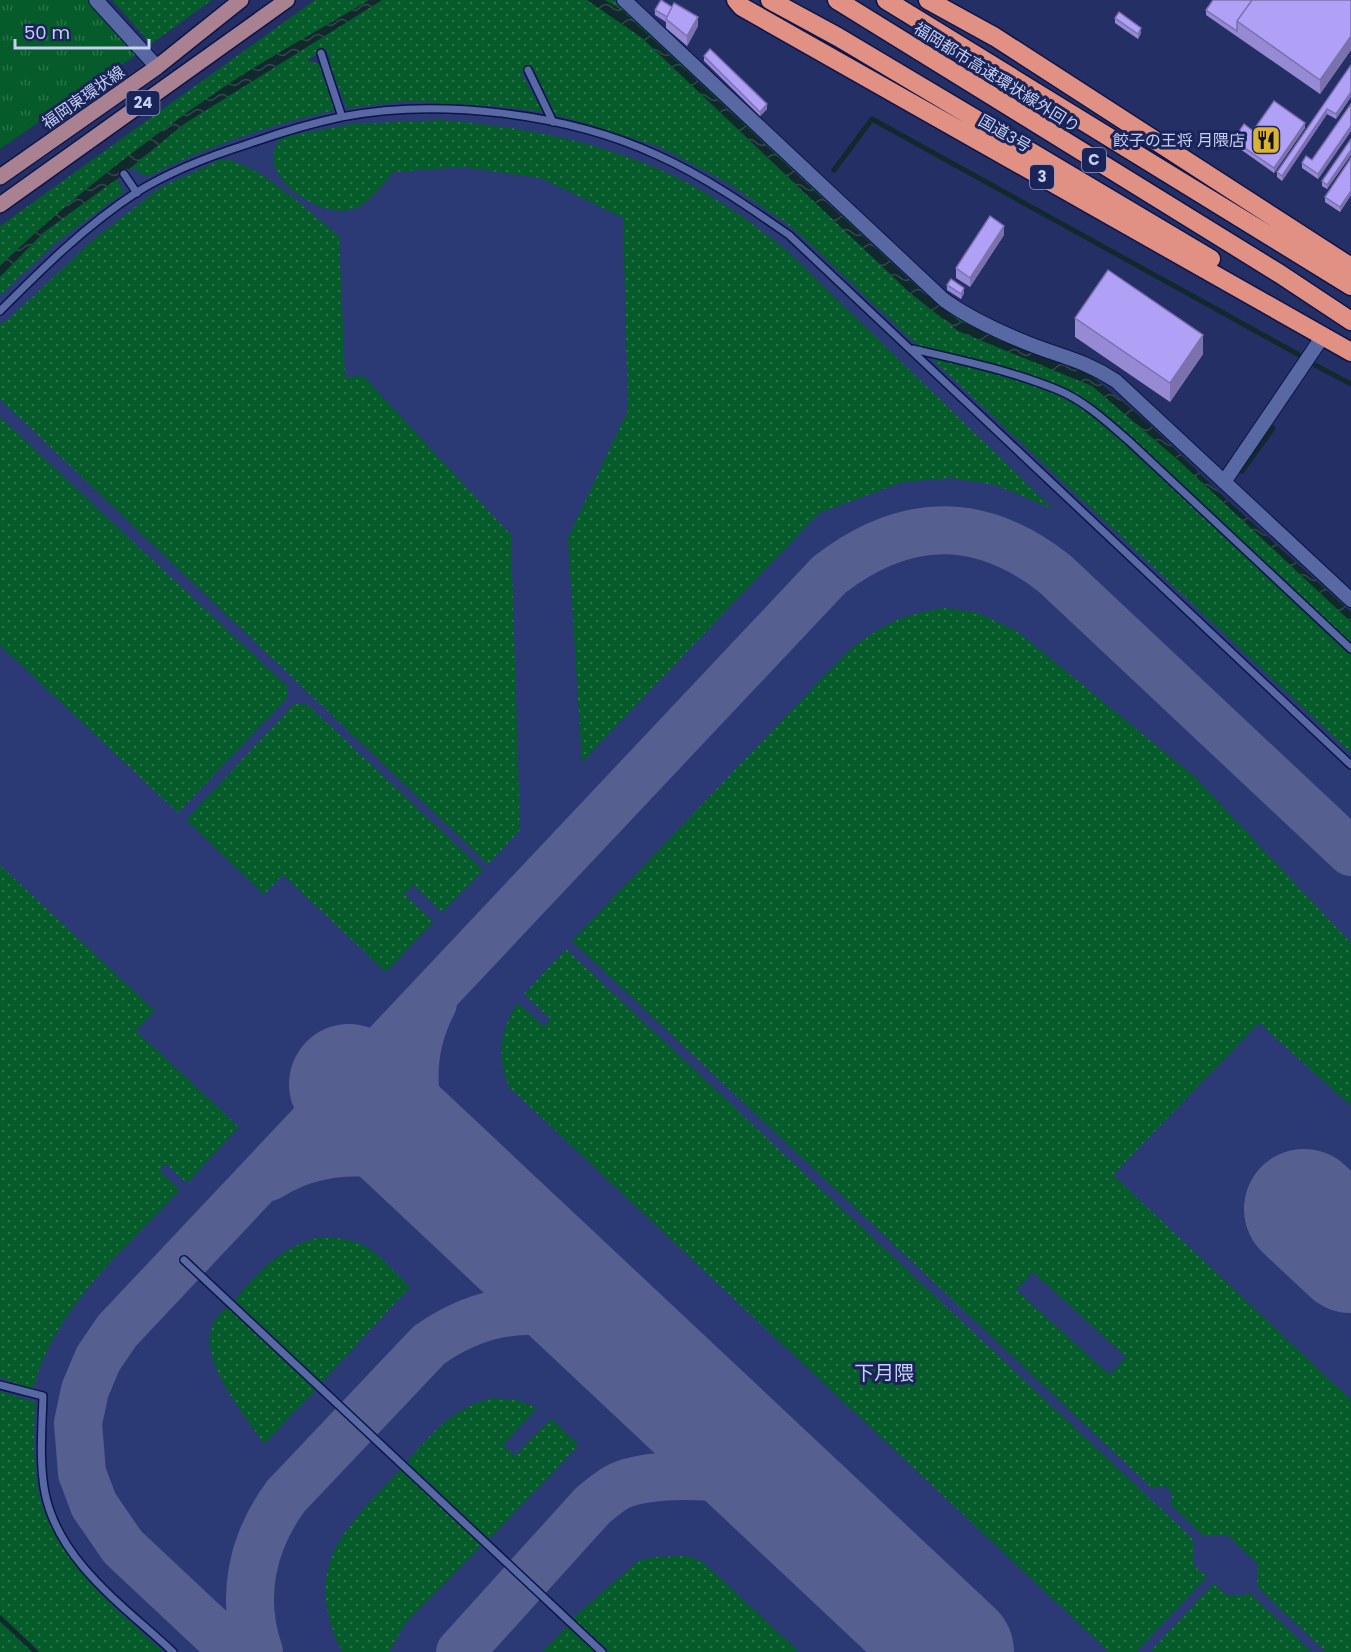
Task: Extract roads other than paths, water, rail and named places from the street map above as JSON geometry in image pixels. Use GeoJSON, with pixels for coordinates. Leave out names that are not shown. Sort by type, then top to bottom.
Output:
{"type":"FeatureCollection","features":[{"type":"Feature","properties":{"kind":"highway","name":"国道3号"},"geometry":{"type":"LineString","coordinates":[[736,0],[742,7],[1351,352]]}},
{"type":"Feature","properties":{"kind":"highway"},"geometry":{"type":"LineString","coordinates":[[770,0],[1130,209],[1351,344]]}},
{"type":"Feature","properties":{"kind":"highway","name":"福岡都市高速環状線外回り"},"geometry":{"type":"LineString","coordinates":[[837,0],[1280,274],[1351,321]]}},
{"type":"Feature","properties":{"kind":"highway","name":"C"},"geometry":{"type":"LineString","coordinates":[[886,0],[1351,286]]}},
{"type":"Feature","properties":{"kind":"highway"},"geometry":{"type":"LineString","coordinates":[[906,0],[1158,165],[1347,268]]}},
{"type":"Feature","properties":{"kind":"highway"},"geometry":{"type":"LineString","coordinates":[[928,0],[995,37],[1347,268]]}},
{"type":"Feature","properties":{"kind":"main road","name":"福岡東環状線"},"geometry":{"type":"LineString","coordinates":[[0,177],[157,67],[241,0]]}},
{"type":"Feature","properties":{"kind":"main road","name":"24"},"geometry":{"type":"LineString","coordinates":[[0,205],[287,0]]}},
{"type":"Feature","properties":{"kind":"street"},"geometry":{"type":"LineString","coordinates":[[96,0],[157,67]]}},
{"type":"Feature","properties":{"kind":"street"},"geometry":{"type":"LineString","coordinates":[[624,0],[944,300],[962,313],[1024,342],[1093,366],[1116,381],[1351,600]]}},
{"type":"Feature","properties":{"kind":"street"},"geometry":{"type":"LineString","coordinates":[[1224,482],[1323,336]]}},
{"type":"Feature","properties":{"kind":"lane"},"geometry":{"type":"LineString","coordinates":[[321,53],[342,117]]}},
{"type":"Feature","properties":{"kind":"lane"},"geometry":{"type":"LineString","coordinates":[[528,70],[553,122]]}},
{"type":"Feature","properties":{"kind":"lane"},"geometry":{"type":"LineString","coordinates":[[0,311],[68,243],[137,193],[200,160],[290,130],[342,117],[409,110],[499,112],[553,122],[656,154],[725,191],[789,235],[1351,765]]}},
{"type":"Feature","properties":{"kind":"lane"},"geometry":{"type":"LineString","coordinates":[[124,174],[137,193]]}},
{"type":"Feature","properties":{"kind":"lane"},"geometry":{"type":"LineString","coordinates":[[910,349],[963,360],[1060,391],[1098,414],[1351,650]]}},
{"type":"Feature","properties":{"kind":"lane"},"geometry":{"type":"LineString","coordinates":[[184,1260],[602,1652]]}},
{"type":"Feature","properties":{"kind":"lane"},"geometry":{"type":"LineString","coordinates":[[0,1385],[43,1396],[42,1453],[45,1492],[54,1523],[69,1551],[95,1579],[173,1652]]}},
{"type":"Feature","properties":{"kind":"water"},"geometry":{"type":"Polygon","coordinates":[[[369,0],[382,0],[184,124],[117,179],[44,232],[0,277],[0,266],[79,195],[134,151],[239,77],[369,0]]]}},
{"type":"Feature","properties":{"kind":"water"},"geometry":{"type":"Polygon","coordinates":[[[587,0],[605,0],[622,10],[915,285],[959,321],[1088,373],[1146,421],[1224,497],[1351,612],[1351,622],[1177,459],[1092,386],[958,331],[909,292],[642,38],[587,0]]]}},
{"type":"Feature","properties":{"kind":"waterway"},"geometry":{"type":"LineString","coordinates":[[834,170],[872,119],[1301,356]]}},
{"type":"Feature","properties":{"kind":"waterway"},"geometry":{"type":"LineString","coordinates":[[1315,365],[1351,384]]}},
{"type":"Feature","properties":{"kind":"waterway"},"geometry":{"type":"LineString","coordinates":[[1242,471],[1273,428]]}},
{"type":"Feature","properties":{"kind":"waterway"},"geometry":{"type":"LineString","coordinates":[[0,1618],[36,1652]]}},
{"type":"Feature","properties":{"kind":"place","name":"餃子の王将 月隈店"},"geometry":{"type":"Point","coordinates":[1266,140]}},
{"type":"Feature","properties":{"kind":"district","name":"下月隈"},"geometry":{"type":"Point","coordinates":[884,1373]}}]}
